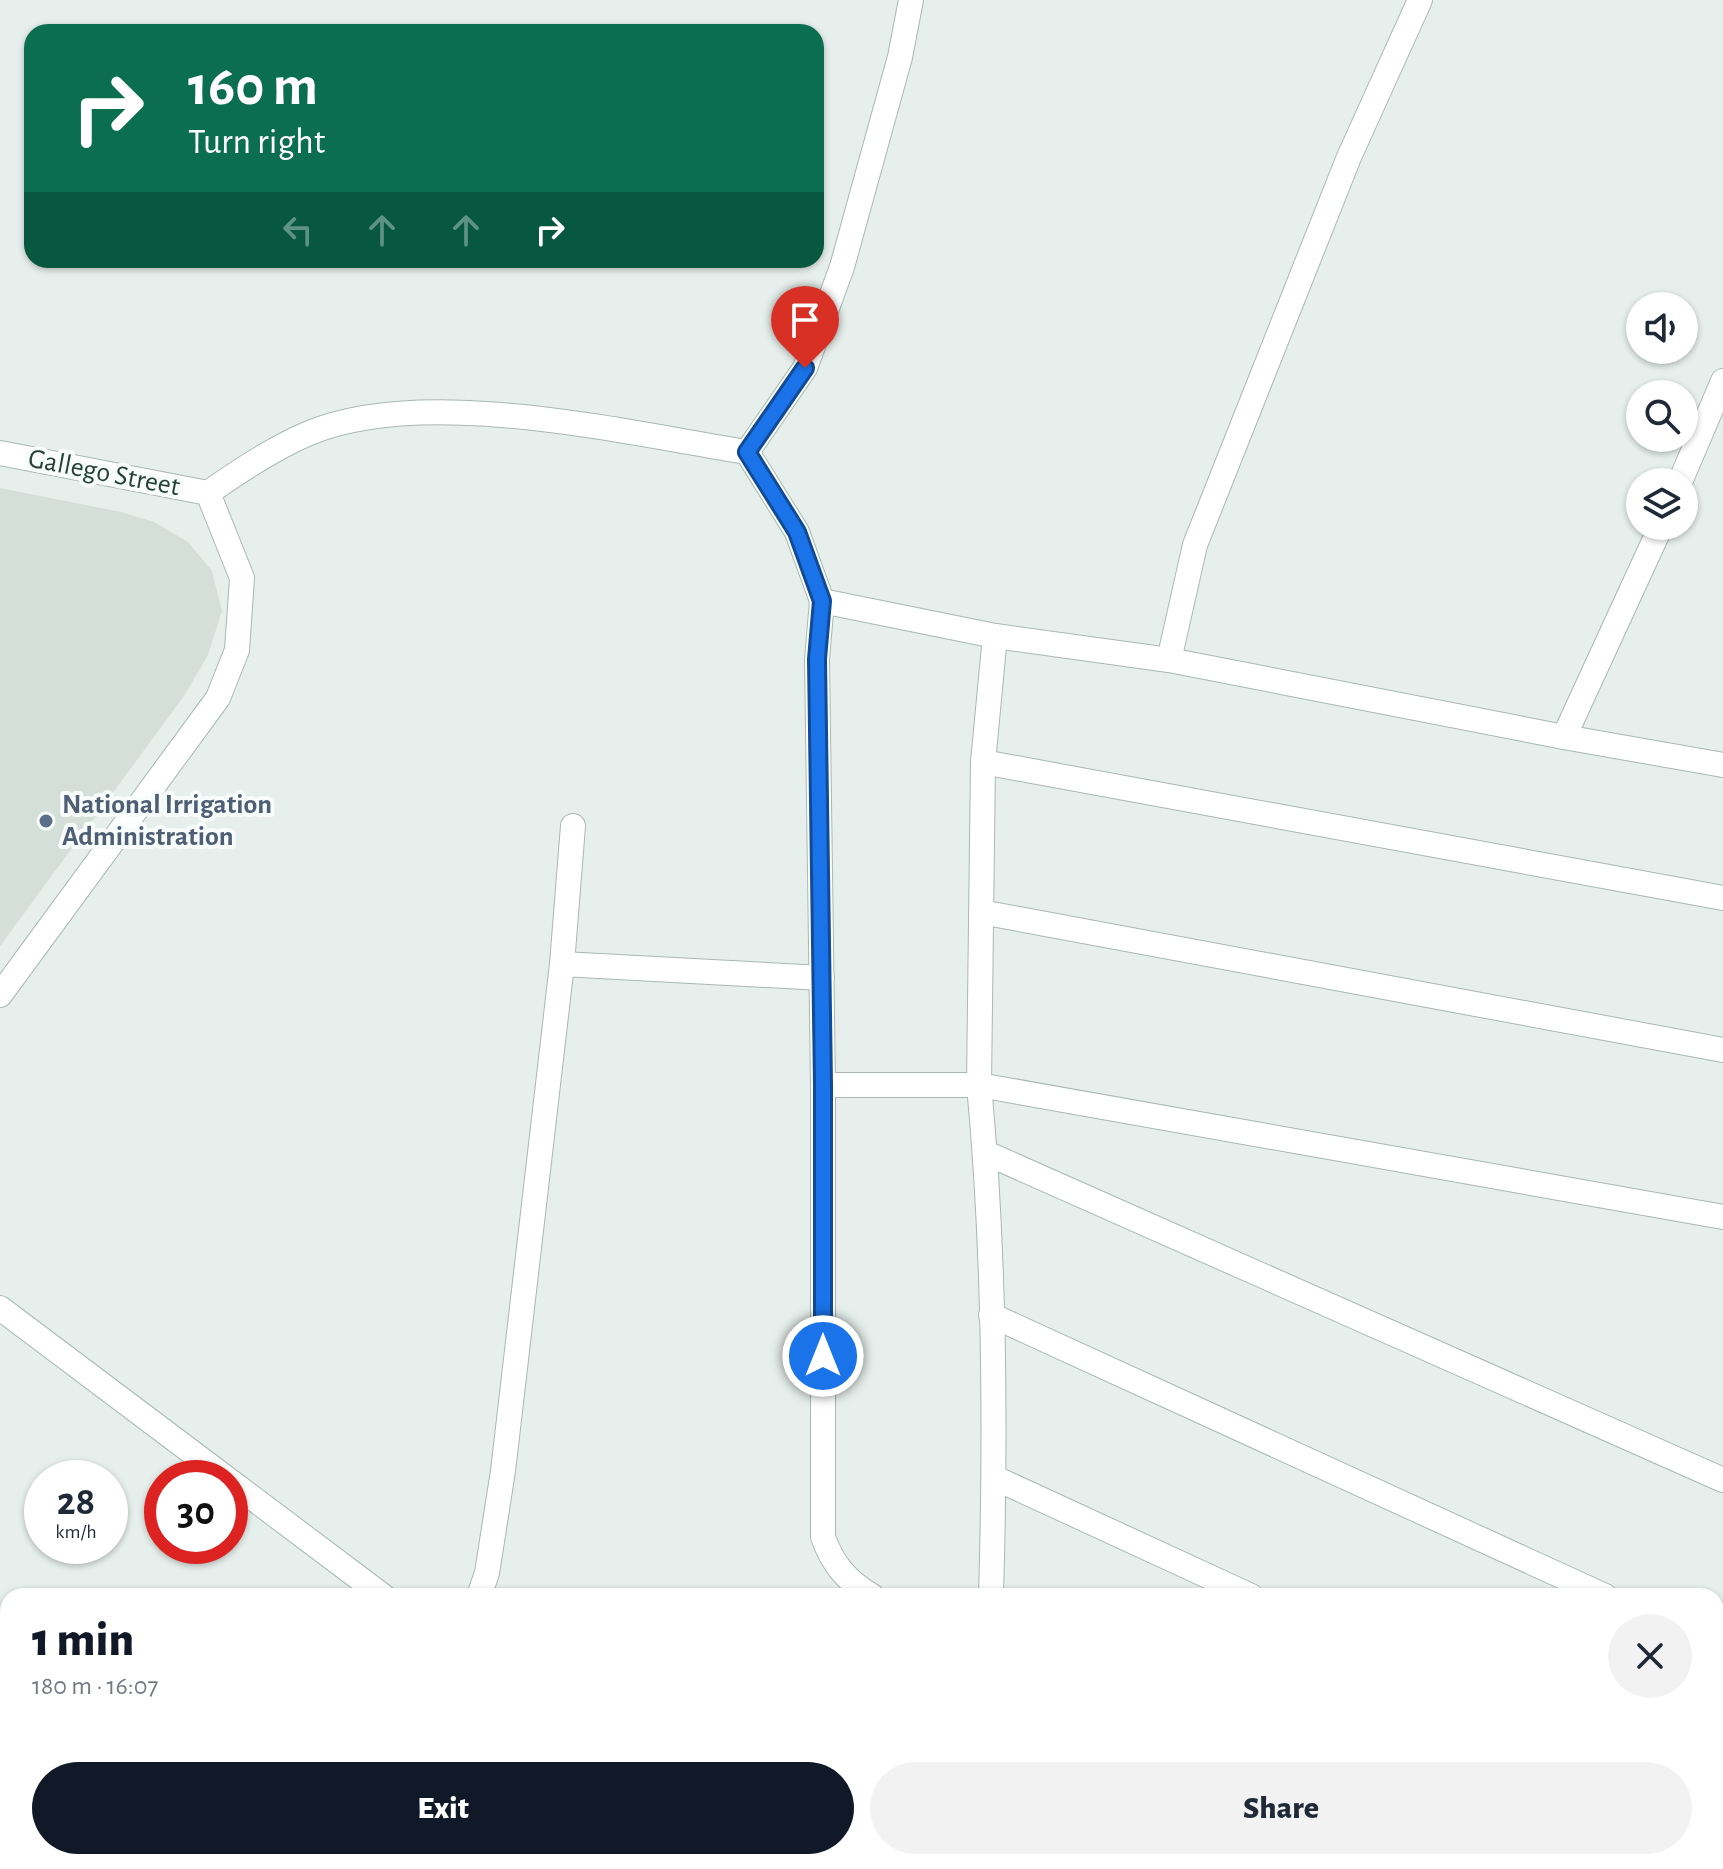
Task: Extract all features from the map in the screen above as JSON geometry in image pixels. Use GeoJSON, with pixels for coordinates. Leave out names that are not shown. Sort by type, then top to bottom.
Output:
{"type":"FeatureCollection","features":[{"type":"Feature","properties":{"kind":"street"},"geometry":{"type":"LineString","coordinates":[[747,452],[805,368],[837,282],[900,57],[911,0]]}},
{"type":"Feature","properties":{"kind":"street"},"geometry":{"type":"LineString","coordinates":[[1169,660],[1195,545],[1349,157],[1420,0]]}},
{"type":"Feature","properties":{"kind":"street"},"geometry":{"type":"LineString","coordinates":[[1686,468],[1723,381]]}},
{"type":"Feature","properties":{"kind":"street"},"geometry":{"type":"LineString","coordinates":[[0,995],[218,698],[237,650],[242,578],[208,493],[247,466],[309,433],[377,414],[464,413],[552,421],[747,452],[797,532],[822,601],[817,659],[823,1085],[823,1537],[831,1560],[859,1588]]}},
{"type":"Feature","properties":{"kind":"street","name":"Gallego Street"},"geometry":{"type":"LineString","coordinates":[[0,453],[208,493]]}},
{"type":"Feature","properties":{"kind":"street"},"geometry":{"type":"LineString","coordinates":[[1564,737],[1655,540]]}},
{"type":"Feature","properties":{"kind":"street"},"geometry":{"type":"LineString","coordinates":[[822,601],[995,636],[1169,660],[1723,765]]}},
{"type":"Feature","properties":{"kind":"street"},"geometry":{"type":"LineString","coordinates":[[991,1588],[995,1478],[986,1153],[979,1085],[983,762],[995,636]]}},
{"type":"Feature","properties":{"kind":"street"},"geometry":{"type":"LineString","coordinates":[[983,762],[1723,898]]}},
{"type":"Feature","properties":{"kind":"street"},"geometry":{"type":"LineString","coordinates":[[482,1588],[487,1573],[503,1471],[562,964],[573,826]]}},
{"type":"Feature","properties":{"kind":"street"},"geometry":{"type":"LineString","coordinates":[[981,912],[1723,1050]]}},
{"type":"Feature","properties":{"kind":"street"},"geometry":{"type":"LineString","coordinates":[[562,964],[822,978]]}},
{"type":"Feature","properties":{"kind":"street"},"geometry":{"type":"LineString","coordinates":[[823,1085],[979,1085],[1723,1217]]}},
{"type":"Feature","properties":{"kind":"street"},"geometry":{"type":"LineString","coordinates":[[986,1153],[1723,1480]]}},
{"type":"Feature","properties":{"kind":"street"},"geometry":{"type":"LineString","coordinates":[[0,1308],[201,1460]]}},
{"type":"Feature","properties":{"kind":"street"},"geometry":{"type":"LineString","coordinates":[[991,1315],[1588,1588]]}},
{"type":"Feature","properties":{"kind":"street"},"geometry":{"type":"LineString","coordinates":[[995,1478],[1234,1588]]}},
{"type":"Feature","properties":{"kind":"street"},"geometry":{"type":"LineString","coordinates":[[248,1495],[372,1588]]}},
{"type":"Feature","properties":{"kind":"shaded area","name":"National Irrigation Administration"},"geometry":{"type":"Polygon","coordinates":[[[0,488],[121,512],[154,522],[188,542],[212,571],[222,611],[208,655],[184,696],[0,946],[0,488]]]}},
{"type":"Feature","properties":{"kind":"place","name":"National Irrigation Administration"},"geometry":{"type":"Point","coordinates":[46,821]}},
{"type":"Feature","properties":{"kind":"route"},"geometry":{"type":"LineString","coordinates":[[805,368],[747,452],[797,532],[822,601],[817,659],[823,1356]]}}]}
